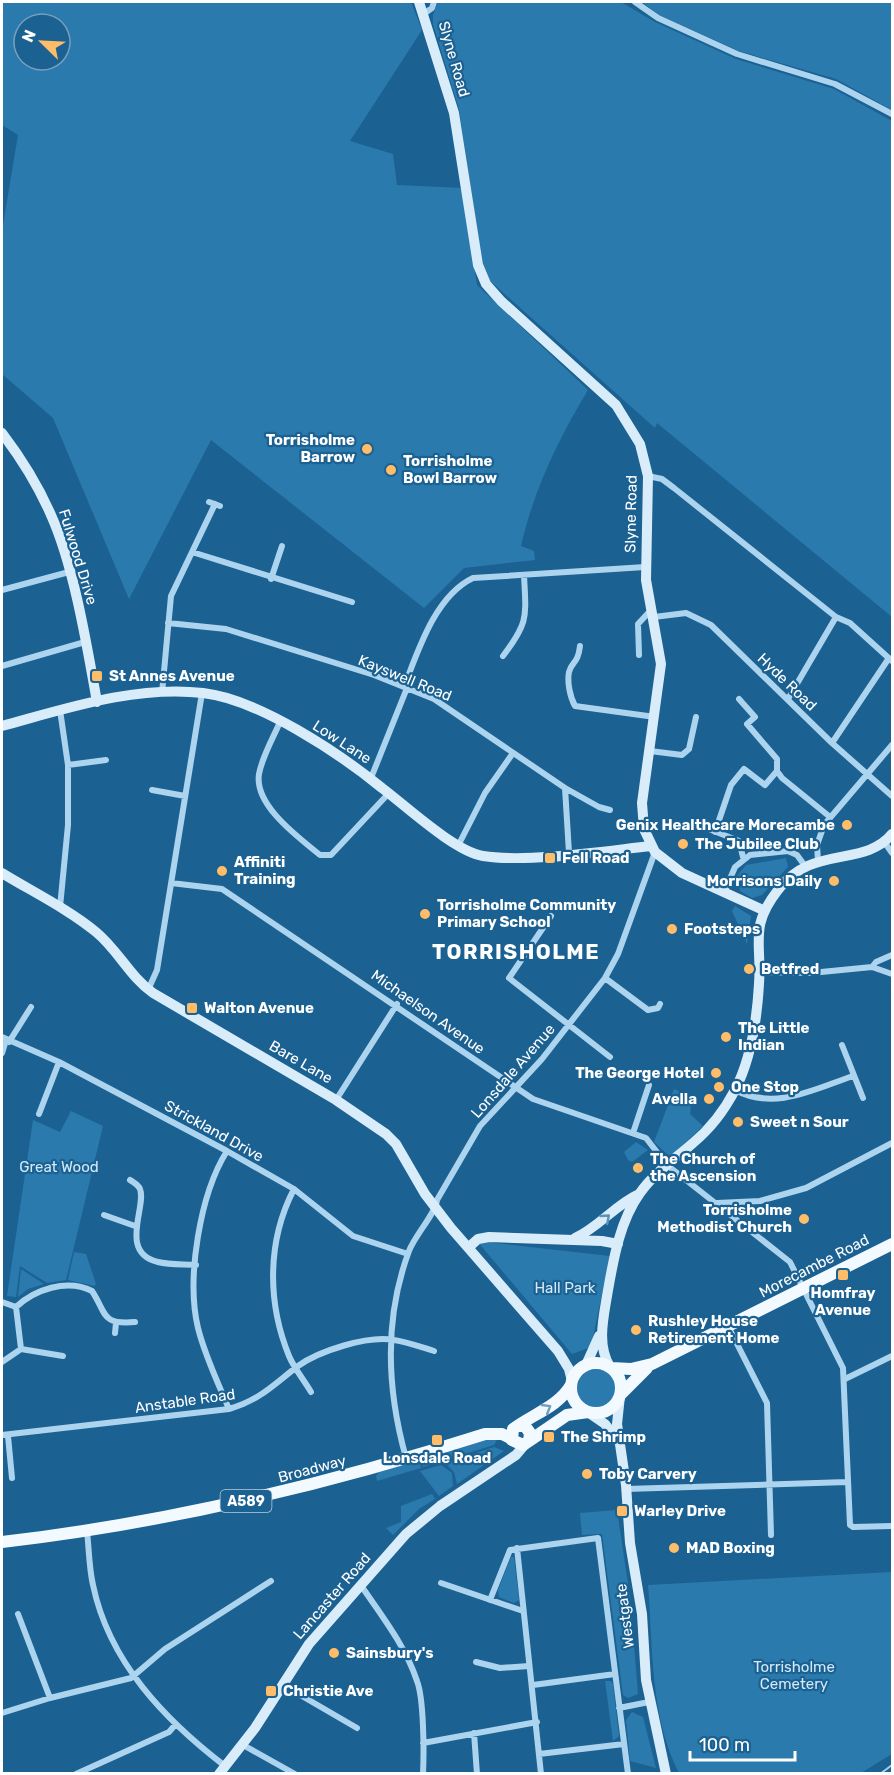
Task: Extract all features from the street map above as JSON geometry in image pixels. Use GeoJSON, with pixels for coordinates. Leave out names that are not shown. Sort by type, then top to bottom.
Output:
{"type":"FeatureCollection","features":[{"type":"Feature","properties":{"kind":"main road","name":"Morecambe Road"},"geometry":{"type":"LineString","coordinates":[[621,1395],[635,1377],[652,1364],[892,1244]]}},
{"type":"Feature","properties":{"kind":"main road"},"geometry":{"type":"LineString","coordinates":[[572,1383],[576,1403],[588,1412],[603,1413],[610,1409],[621,1395],[620,1380],[611,1367],[598,1363],[586,1365]]}},
{"type":"Feature","properties":{"kind":"main road","name":"Morecambe Road"},"geometry":{"type":"LineString","coordinates":[[611,1367],[631,1369],[652,1364]]}},
{"type":"Feature","properties":{"kind":"main road","name":"A589"},"geometry":{"type":"LineString","coordinates":[[517,1426],[554,1404],[586,1365]]}},
{"type":"Feature","properties":{"kind":"main road","name":"Lancaster Road"},"geometry":{"type":"LineString","coordinates":[[528,1441],[567,1415],[588,1412]]}},
{"type":"Feature","properties":{"kind":"main road","name":"Broadway"},"geometry":{"type":"LineString","coordinates":[[2,1542],[87,1531],[237,1503],[406,1458],[484,1434],[498,1426],[517,1426]]}},
{"type":"Feature","properties":{"kind":"main road"},"geometry":{"type":"LineString","coordinates":[[512,1439],[512,1430],[517,1426],[528,1429],[528,1441]]}},
{"type":"Feature","properties":{"kind":"main road","name":"Broadway"},"geometry":{"type":"LineString","coordinates":[[484,1434],[502,1434],[512,1439]]}},
{"type":"Feature","properties":{"kind":"main road","name":"A589"},"geometry":{"type":"LineString","coordinates":[[512,1439],[520,1445],[528,1441]]}},
{"type":"Feature","properties":{"kind":"street","name":"Slyne Road"},"geometry":{"type":"LineString","coordinates":[[419,2],[425,13],[453,112],[478,265],[486,284],[501,301],[616,405],[640,444],[648,476],[645,567],[661,664],[642,810],[644,829],[653,849]]}},
{"type":"Feature","properties":{"kind":"street"},"geometry":{"type":"LineString","coordinates":[[425,13],[432,8],[434,2]]}},
{"type":"Feature","properties":{"kind":"street"},"geometry":{"type":"LineString","coordinates":[[635,2],[658,18],[737,54],[835,84],[892,114]]}},
{"type":"Feature","properties":{"kind":"street","name":"Fulwood Drive"},"geometry":{"type":"LineString","coordinates":[[2,433],[30,473],[52,516],[69,572],[97,702]]}},
{"type":"Feature","properties":{"kind":"street"},"geometry":{"type":"LineString","coordinates":[[648,476],[662,479],[674,488],[836,617],[850,623],[891,659],[832,743]]}},
{"type":"Feature","properties":{"kind":"street"},"geometry":{"type":"LineString","coordinates":[[162,693],[171,596],[215,504]]}},
{"type":"Feature","properties":{"kind":"street"},"geometry":{"type":"LineString","coordinates":[[271,579],[282,546]]}},
{"type":"Feature","properties":{"kind":"street"},"geometry":{"type":"LineString","coordinates":[[192,552],[271,579],[352,602]]}},
{"type":"Feature","properties":{"kind":"street"},"geometry":{"type":"LineString","coordinates":[[371,778],[428,628],[463,583],[473,578],[645,567]]}},
{"type":"Feature","properties":{"kind":"street"},"geometry":{"type":"LineString","coordinates":[[2,590],[69,572]]}},
{"type":"Feature","properties":{"kind":"street"},"geometry":{"type":"LineString","coordinates":[[503,656],[522,631],[525,612],[524,575]]}},
{"type":"Feature","properties":{"kind":"street"},"geometry":{"type":"LineString","coordinates":[[639,656],[638,624],[653,612]]}},
{"type":"Feature","properties":{"kind":"street","name":"Hyde Road"},"geometry":{"type":"LineString","coordinates":[[653,612],[686,613],[711,626],[832,743],[892,796]]}},
{"type":"Feature","properties":{"kind":"street"},"geometry":{"type":"LineString","coordinates":[[788,699],[836,617]]}},
{"type":"Feature","properties":{"kind":"street","name":"Kayswell Road"},"geometry":{"type":"LineString","coordinates":[[168,623],[226,629],[405,688],[443,704],[565,788],[599,807],[610,810]]}},
{"type":"Feature","properties":{"kind":"street"},"geometry":{"type":"LineString","coordinates":[[2,666],[85,642]]}},
{"type":"Feature","properties":{"kind":"street"},"geometry":{"type":"LineString","coordinates":[[580,646],[579,660],[569,672],[570,696],[575,706],[654,717]]}},
{"type":"Feature","properties":{"kind":"street","name":"Low Lane"},"geometry":{"type":"LineString","coordinates":[[2,726],[97,702],[162,693],[202,693],[240,703],[342,757],[422,821],[459,844],[484,856],[523,857],[653,849]]}},
{"type":"Feature","properties":{"kind":"street"},"geometry":{"type":"LineString","coordinates":[[148,990],[157,970],[202,693]]}},
{"type":"Feature","properties":{"kind":"street"},"geometry":{"type":"LineString","coordinates":[[739,699],[755,717],[747,724],[777,759],[777,771],[782,778],[830,817]]}},
{"type":"Feature","properties":{"kind":"street"},"geometry":{"type":"LineString","coordinates":[[60,710],[68,765],[68,825],[60,908]]}},
{"type":"Feature","properties":{"kind":"street"},"geometry":{"type":"LineString","coordinates":[[650,750],[682,755],[689,749],[696,717]]}},
{"type":"Feature","properties":{"kind":"street"},"geometry":{"type":"LineString","coordinates":[[279,722],[259,772],[258,789],[265,804],[320,855],[331,855],[389,793]]}},
{"type":"Feature","properties":{"kind":"street"},"geometry":{"type":"LineString","coordinates":[[818,861],[819,838],[830,817],[892,745]]}},
{"type":"Feature","properties":{"kind":"street"},"geometry":{"type":"LineString","coordinates":[[459,844],[485,793],[513,753]]}},
{"type":"Feature","properties":{"kind":"street"},"geometry":{"type":"LineString","coordinates":[[68,765],[106,760]]}},
{"type":"Feature","properties":{"kind":"street"},"geometry":{"type":"LineString","coordinates":[[715,832],[730,785],[744,769],[765,785],[777,771]]}},
{"type":"Feature","properties":{"kind":"street"},"geometry":{"type":"LineString","coordinates":[[565,788],[569,854]]}},
{"type":"Feature","properties":{"kind":"street"},"geometry":{"type":"LineString","coordinates":[[152,789],[185,796]]}},
{"type":"Feature","properties":{"kind":"street"},"geometry":{"type":"LineString","coordinates":[[704,827],[739,841],[743,857]]}},
{"type":"Feature","properties":{"kind":"street"},"geometry":{"type":"LineString","coordinates":[[611,1367],[603,1350],[603,1324],[618,1244],[628,1215],[639,1194],[696,1141],[717,1118],[735,1090],[750,1047],[759,972],[757,939],[763,910],[785,881],[805,866],[818,861],[857,854],[889,838],[892,854]]}},
{"type":"Feature","properties":{"kind":"street"},"geometry":{"type":"LineString","coordinates":[[653,849],[682,873],[763,910]]}},
{"type":"Feature","properties":{"kind":"street","name":"Lonsdale Avenue"},"geometry":{"type":"LineString","coordinates":[[436,1209],[437,1200],[446,1183],[480,1126],[570,1023],[605,978],[618,954],[653,849]]}},
{"type":"Feature","properties":{"kind":"street"},"geometry":{"type":"LineString","coordinates":[[724,893],[735,867],[743,857],[788,851],[797,855],[805,866]]}},
{"type":"Feature","properties":{"kind":"street","name":"Bare Lane"},"geometry":{"type":"LineString","coordinates":[[2,875],[60,908],[112,947],[148,990],[336,1100],[396,1144],[436,1209],[558,1352]]}},
{"type":"Feature","properties":{"kind":"street","name":"Michaelson Avenue"},"geometry":{"type":"LineString","coordinates":[[171,883],[222,889],[397,1004],[533,1099],[646,1138],[667,1166],[790,1262],[803,1288]]}},
{"type":"Feature","properties":{"kind":"street"},"geometry":{"type":"LineString","coordinates":[[551,916],[509,978],[570,1023],[610,1057]]}},
{"type":"Feature","properties":{"kind":"street"},"geometry":{"type":"LineString","coordinates":[[872,967],[876,962],[892,955]]}},
{"type":"Feature","properties":{"kind":"street"},"geometry":{"type":"LineString","coordinates":[[759,972],[811,973],[872,967],[892,974]]}},
{"type":"Feature","properties":{"kind":"street"},"geometry":{"type":"LineString","coordinates":[[605,978],[648,1010],[658,1008],[660,1004]]}},
{"type":"Feature","properties":{"kind":"street"},"geometry":{"type":"LineString","coordinates":[[336,1100],[397,1004]]}},
{"type":"Feature","properties":{"kind":"street"},"geometry":{"type":"LineString","coordinates":[[2,1053],[6,1040],[31,1007]]}},
{"type":"Feature","properties":{"kind":"street","name":"Strickland Drive"},"geometry":{"type":"LineString","coordinates":[[6,1040],[59,1062],[227,1151],[294,1189],[353,1236],[408,1254]]}},
{"type":"Feature","properties":{"kind":"street"},"geometry":{"type":"LineString","coordinates":[[842,1045],[863,1098]]}},
{"type":"Feature","properties":{"kind":"street"},"geometry":{"type":"LineString","coordinates":[[39,1114],[59,1062]]}},
{"type":"Feature","properties":{"kind":"street"},"geometry":{"type":"LineString","coordinates":[[735,1090],[759,1100],[778,1101],[853,1076]]}},
{"type":"Feature","properties":{"kind":"street"},"geometry":{"type":"LineString","coordinates":[[633,1132],[649,1085]]}},
{"type":"Feature","properties":{"kind":"street"},"geometry":{"type":"LineString","coordinates":[[717,1203],[760,1201],[806,1188],[892,1143]]}},
{"type":"Feature","properties":{"kind":"street"},"geometry":{"type":"LineString","coordinates":[[227,1151],[209,1189],[196,1264],[194,1300],[197,1326],[229,1409]]}},
{"type":"Feature","properties":{"kind":"street"},"geometry":{"type":"LineString","coordinates":[[130,1180],[139,1185],[141,1191],[135,1226],[137,1240],[148,1257],[157,1262],[196,1264]]}},
{"type":"Feature","properties":{"kind":"street"},"geometry":{"type":"LineString","coordinates":[[294,1189],[275,1243],[272,1284],[277,1318],[289,1358],[311,1392]]}},
{"type":"Feature","properties":{"kind":"street"},"geometry":{"type":"LineString","coordinates":[[572,1240],[601,1223],[623,1201],[639,1194]]}},
{"type":"Feature","properties":{"kind":"street"},"geometry":{"type":"LineString","coordinates":[[406,1458],[394,1414],[390,1377],[391,1339],[399,1287],[408,1254],[419,1230],[436,1209]]}},
{"type":"Feature","properties":{"kind":"street"},"geometry":{"type":"LineString","coordinates":[[104,1215],[135,1226]]}},
{"type":"Feature","properties":{"kind":"street"},"geometry":{"type":"LineString","coordinates":[[469,1247],[483,1237],[618,1244]]}},
{"type":"Feature","properties":{"kind":"street"},"geometry":{"type":"LineString","coordinates":[[16,1307],[37,1293],[53,1287],[76,1286],[92,1291],[103,1314],[116,1323],[135,1322]]}},
{"type":"Feature","properties":{"kind":"street"},"geometry":{"type":"LineString","coordinates":[[803,1288],[840,1360],[845,1379],[847,1482],[851,1527],[892,1526]]}},
{"type":"Feature","properties":{"kind":"street"},"geometry":{"type":"LineString","coordinates":[[2,1302],[16,1307]]}},
{"type":"Feature","properties":{"kind":"street"},"geometry":{"type":"LineString","coordinates":[[16,1307],[21,1350]]}},
{"type":"Feature","properties":{"kind":"street"},"geometry":{"type":"LineString","coordinates":[[115,1333],[116,1323]]}},
{"type":"Feature","properties":{"kind":"street"},"geometry":{"type":"LineString","coordinates":[[558,1352],[573,1362],[586,1365],[603,1324]]}},
{"type":"Feature","properties":{"kind":"street"},"geometry":{"type":"LineString","coordinates":[[728,1326],[767,1403],[771,1534]]}},
{"type":"Feature","properties":{"kind":"street"},"geometry":{"type":"LineString","coordinates":[[391,1339],[434,1351]]}},
{"type":"Feature","properties":{"kind":"street","name":"Anstable Road"},"geometry":{"type":"LineString","coordinates":[[5,1436],[229,1409],[249,1403],[270,1390],[296,1368],[328,1349],[391,1339]]}},
{"type":"Feature","properties":{"kind":"street"},"geometry":{"type":"LineString","coordinates":[[2,1362],[21,1350],[63,1356]]}},
{"type":"Feature","properties":{"kind":"street"},"geometry":{"type":"LineString","coordinates":[[558,1352],[569,1369],[572,1383]]}},
{"type":"Feature","properties":{"kind":"street"},"geometry":{"type":"LineString","coordinates":[[845,1379],[892,1356]]}},
{"type":"Feature","properties":{"kind":"street","name":"Westgate"},"geometry":{"type":"LineString","coordinates":[[621,1395],[617,1424],[626,1489],[630,1543],[642,1614],[649,1702],[666,1773]]}},
{"type":"Feature","properties":{"kind":"street","name":"Westgate"},"geometry":{"type":"LineString","coordinates":[[588,1412],[608,1427],[622,1454]]}},
{"type":"Feature","properties":{"kind":"street"},"geometry":{"type":"LineString","coordinates":[[5,1436],[12,1478]]}},
{"type":"Feature","properties":{"kind":"street","name":"Lancaster Road"},"geometry":{"type":"LineString","coordinates":[[498,1466],[510,1451],[512,1439]]}},
{"type":"Feature","properties":{"kind":"street","name":"Lancaster Road"},"geometry":{"type":"LineString","coordinates":[[222,1770],[243,1745],[309,1644],[360,1584],[421,1519],[516,1455],[528,1441]]}},
{"type":"Feature","properties":{"kind":"street"},"geometry":{"type":"LineString","coordinates":[[626,1489],[847,1482]]}},
{"type":"Feature","properties":{"kind":"street"},"geometry":{"type":"LineString","coordinates":[[87,1531],[92,1584],[99,1609],[118,1652],[134,1676],[175,1725],[222,1770]]}},
{"type":"Feature","properties":{"kind":"street"},"geometry":{"type":"LineString","coordinates":[[490,1600],[507,1553],[517,1548],[598,1538],[628,1773]]}},
{"type":"Feature","properties":{"kind":"street"},"geometry":{"type":"LineString","coordinates":[[517,1548],[541,1773]]}},
{"type":"Feature","properties":{"kind":"street"},"geometry":{"type":"LineString","coordinates":[[2,1713],[50,1698],[118,1683],[134,1676],[165,1649],[271,1581]]}},
{"type":"Feature","properties":{"kind":"street"},"geometry":{"type":"LineString","coordinates":[[441,1583],[523,1611]]}},
{"type":"Feature","properties":{"kind":"street"},"geometry":{"type":"LineString","coordinates":[[360,1584],[396,1637],[418,1682],[423,1773]]}},
{"type":"Feature","properties":{"kind":"street"},"geometry":{"type":"LineString","coordinates":[[18,1614],[50,1698]]}},
{"type":"Feature","properties":{"kind":"street"},"geometry":{"type":"LineString","coordinates":[[476,1662],[500,1668],[529,1666]]}},
{"type":"Feature","properties":{"kind":"street"},"geometry":{"type":"LineString","coordinates":[[533,1685],[615,1674]]}},
{"type":"Feature","properties":{"kind":"street"},"geometry":{"type":"LineString","coordinates":[[283,1685],[357,1728]]}},
{"type":"Feature","properties":{"kind":"street"},"geometry":{"type":"LineString","coordinates":[[619,1708],[649,1702]]}},
{"type":"Feature","properties":{"kind":"street"},"geometry":{"type":"LineString","coordinates":[[423,1743],[537,1722]]}},
{"type":"Feature","properties":{"kind":"street"},"geometry":{"type":"LineString","coordinates":[[76,1773],[169,1732],[175,1725]]}},
{"type":"Feature","properties":{"kind":"street"},"geometry":{"type":"LineString","coordinates":[[474,1733],[477,1773]]}},
{"type":"Feature","properties":{"kind":"street"},"geometry":{"type":"LineString","coordinates":[[539,1754],[624,1744]]}},
{"type":"Feature","properties":{"kind":"street"},"geometry":{"type":"LineString","coordinates":[[243,1745],[296,1773]]}},
{"type":"Feature","properties":{"kind":"green space"},"geometry":{"type":"Polygon","coordinates":[[[2,2],[411,2],[422,30],[350,141],[393,154],[397,185],[463,188],[477,285],[588,390],[548,465],[526,525],[521,546],[534,551],[535,560],[464,568],[424,608],[211,440],[129,599],[53,418],[2,374],[2,231],[18,135],[2,125],[2,2]]]}},
{"type":"Feature","properties":{"kind":"green space"},"geometry":{"type":"Polygon","coordinates":[[[438,2],[621,2],[655,22],[736,59],[834,89],[892,121],[892,617],[657,423],[655,428],[489,280],[482,264],[459,109],[433,24],[433,15],[438,2]]]}},
{"type":"Feature","properties":{"kind":"green space"},"geometry":{"type":"Polygon","coordinates":[[[642,2],[892,2],[892,110],[836,79],[739,51],[659,15],[642,2]]]}},
{"type":"Feature","properties":{"kind":"green space"},"geometry":{"type":"Polygon","coordinates":[[[786,858],[788,867],[762,895],[752,898],[740,891],[737,876],[746,865],[786,858]]]}},
{"type":"Feature","properties":{"kind":"green space"},"geometry":{"type":"Polygon","coordinates":[[[735,906],[751,916],[747,944],[732,911],[735,906]]]}},
{"type":"Feature","properties":{"kind":"green space"},"geometry":{"type":"Polygon","coordinates":[[[674,1089],[692,1097],[690,1114],[703,1126],[670,1157],[654,1142],[674,1089]]]}},
{"type":"Feature","properties":{"kind":"green space","name":"Great Wood"},"geometry":{"type":"Polygon","coordinates":[[[71,1111],[103,1126],[66,1280],[47,1283],[20,1266],[16,1297],[7,1296],[33,1120],[60,1132],[71,1111]]]}},
{"type":"Feature","properties":{"kind":"green space"},"geometry":{"type":"Polygon","coordinates":[[[636,1142],[648,1150],[632,1162],[628,1160],[624,1152],[636,1142]]]}},
{"type":"Feature","properties":{"kind":"green space","name":"Hall Park"},"geometry":{"type":"Polygon","coordinates":[[[477,1241],[610,1256],[591,1347],[572,1354],[477,1241]]]}},
{"type":"Feature","properties":{"kind":"green space"},"geometry":{"type":"Polygon","coordinates":[[[74,1252],[86,1254],[96,1284],[94,1286],[68,1280],[74,1252]]]}},
{"type":"Feature","properties":{"kind":"green space"},"geometry":{"type":"Polygon","coordinates":[[[21,1269],[44,1284],[28,1289],[18,1297],[21,1269]]]}},
{"type":"Feature","properties":{"kind":"green space"},"geometry":{"type":"Polygon","coordinates":[[[597,1369],[611,1375],[617,1389],[611,1403],[597,1409],[583,1403],[577,1389],[583,1375],[597,1369]]]}},
{"type":"Feature","properties":{"kind":"green space"},"geometry":{"type":"Polygon","coordinates":[[[489,1438],[498,1438],[494,1445],[423,1467],[421,1460],[489,1438]]]}},
{"type":"Feature","properties":{"kind":"green space"},"geometry":{"type":"Polygon","coordinates":[[[494,1447],[504,1451],[457,1484],[454,1472],[445,1463],[494,1447]]]}},
{"type":"Feature","properties":{"kind":"green space"},"geometry":{"type":"Polygon","coordinates":[[[419,1460],[421,1468],[377,1481],[376,1476],[379,1472],[419,1460]]]}},
{"type":"Feature","properties":{"kind":"green space"},"geometry":{"type":"Polygon","coordinates":[[[441,1465],[452,1473],[453,1486],[439,1496],[420,1471],[441,1465]]]}},
{"type":"Feature","properties":{"kind":"green space"},"geometry":{"type":"Polygon","coordinates":[[[432,1494],[435,1499],[419,1509],[393,1535],[386,1528],[401,1522],[401,1506],[432,1494]]]}},
{"type":"Feature","properties":{"kind":"green space"},"geometry":{"type":"Polygon","coordinates":[[[617,1510],[630,1597],[638,1694],[628,1698],[623,1695],[602,1534],[582,1535],[580,1513],[617,1510]]]}},
{"type":"Feature","properties":{"kind":"green space"},"geometry":{"type":"Polygon","coordinates":[[[511,1557],[514,1557],[519,1600],[514,1603],[499,1597],[498,1590],[511,1557]]]}},
{"type":"Feature","properties":{"kind":"green space","name":"Torrisholme Cemetery"},"geometry":{"type":"Polygon","coordinates":[[[892,1572],[892,1754],[861,1773],[679,1773],[663,1729],[654,1681],[648,1585],[892,1572]]]}},
{"type":"Feature","properties":{"kind":"green space"},"geometry":{"type":"Polygon","coordinates":[[[605,1681],[611,1681],[613,1684],[619,1736],[613,1741],[605,1681]]]}},
{"type":"Feature","properties":{"kind":"green space"},"geometry":{"type":"Polygon","coordinates":[[[632,1712],[643,1717],[656,1768],[630,1761],[626,1720],[632,1712]]]}},
{"type":"Feature","properties":{"kind":"waterway"},"geometry":{"type":"LineString","coordinates":[[880,1774],[892,1765]]}},
{"type":"Feature","properties":{"kind":"place","name":"Torrisholme Barrow"},"geometry":{"type":"Point","coordinates":[367,449]}},
{"type":"Feature","properties":{"kind":"place","name":"Torrisholme Bowl Barrow"},"geometry":{"type":"Point","coordinates":[391,470]}},
{"type":"Feature","properties":{"kind":"place","name":"St Annes Avenue"},"geometry":{"type":"Point","coordinates":[97,676]}},
{"type":"Feature","properties":{"kind":"place","name":"Genix Healthcare Morecambe"},"geometry":{"type":"Point","coordinates":[847,825]}},
{"type":"Feature","properties":{"kind":"place","name":"The Jubilee Club"},"geometry":{"type":"Point","coordinates":[683,844]}},
{"type":"Feature","properties":{"kind":"place","name":"Fell Road"},"geometry":{"type":"Point","coordinates":[550,858]}},
{"type":"Feature","properties":{"kind":"place","name":"Affiniti Training"},"geometry":{"type":"Point","coordinates":[222,871]}},
{"type":"Feature","properties":{"kind":"place","name":"Morrisons Daily"},"geometry":{"type":"Point","coordinates":[834,881]}},
{"type":"Feature","properties":{"kind":"place","name":"Torrisholme Community Primary School"},"geometry":{"type":"Point","coordinates":[425,914]}},
{"type":"Feature","properties":{"kind":"place","name":"Footsteps"},"geometry":{"type":"Point","coordinates":[672,929]}},
{"type":"Feature","properties":{"kind":"place","name":"Betfred"},"geometry":{"type":"Point","coordinates":[749,969]}},
{"type":"Feature","properties":{"kind":"place","name":"Walton Avenue"},"geometry":{"type":"Point","coordinates":[192,1008]}},
{"type":"Feature","properties":{"kind":"place","name":"The Little Indian"},"geometry":{"type":"Point","coordinates":[726,1037]}},
{"type":"Feature","properties":{"kind":"place","name":"The George Hotel"},"geometry":{"type":"Point","coordinates":[716,1073]}},
{"type":"Feature","properties":{"kind":"place","name":"One Stop"},"geometry":{"type":"Point","coordinates":[719,1087]}},
{"type":"Feature","properties":{"kind":"place","name":"Avella"},"geometry":{"type":"Point","coordinates":[709,1099]}},
{"type":"Feature","properties":{"kind":"place","name":"Sweet n Sour"},"geometry":{"type":"Point","coordinates":[738,1122]}},
{"type":"Feature","properties":{"kind":"place","name":"The Church of the Ascension"},"geometry":{"type":"Point","coordinates":[638,1168]}},
{"type":"Feature","properties":{"kind":"place","name":"Torrisholme Methodist Church"},"geometry":{"type":"Point","coordinates":[804,1219]}},
{"type":"Feature","properties":{"kind":"place","name":"Homfray Avenue"},"geometry":{"type":"Point","coordinates":[843,1275]}},
{"type":"Feature","properties":{"kind":"place","name":"Rushley House Retirement Home"},"geometry":{"type":"Point","coordinates":[636,1330]}},
{"type":"Feature","properties":{"kind":"place","name":"The Shrimp"},"geometry":{"type":"Point","coordinates":[549,1437]}},
{"type":"Feature","properties":{"kind":"place","name":"Lonsdale Road"},"geometry":{"type":"Point","coordinates":[437,1440]}},
{"type":"Feature","properties":{"kind":"place","name":"Toby Carvery"},"geometry":{"type":"Point","coordinates":[587,1474]}},
{"type":"Feature","properties":{"kind":"place","name":"Warley Drive"},"geometry":{"type":"Point","coordinates":[622,1511]}},
{"type":"Feature","properties":{"kind":"place","name":"MAD Boxing"},"geometry":{"type":"Point","coordinates":[674,1548]}},
{"type":"Feature","properties":{"kind":"place","name":"Sainsbury's"},"geometry":{"type":"Point","coordinates":[334,1653]}},
{"type":"Feature","properties":{"kind":"place","name":"Christie Ave"},"geometry":{"type":"Point","coordinates":[271,1691]}},
{"type":"Feature","properties":{"kind":"district","name":"TORRISHOLME"},"geometry":{"type":"Point","coordinates":[516,952]}}]}
